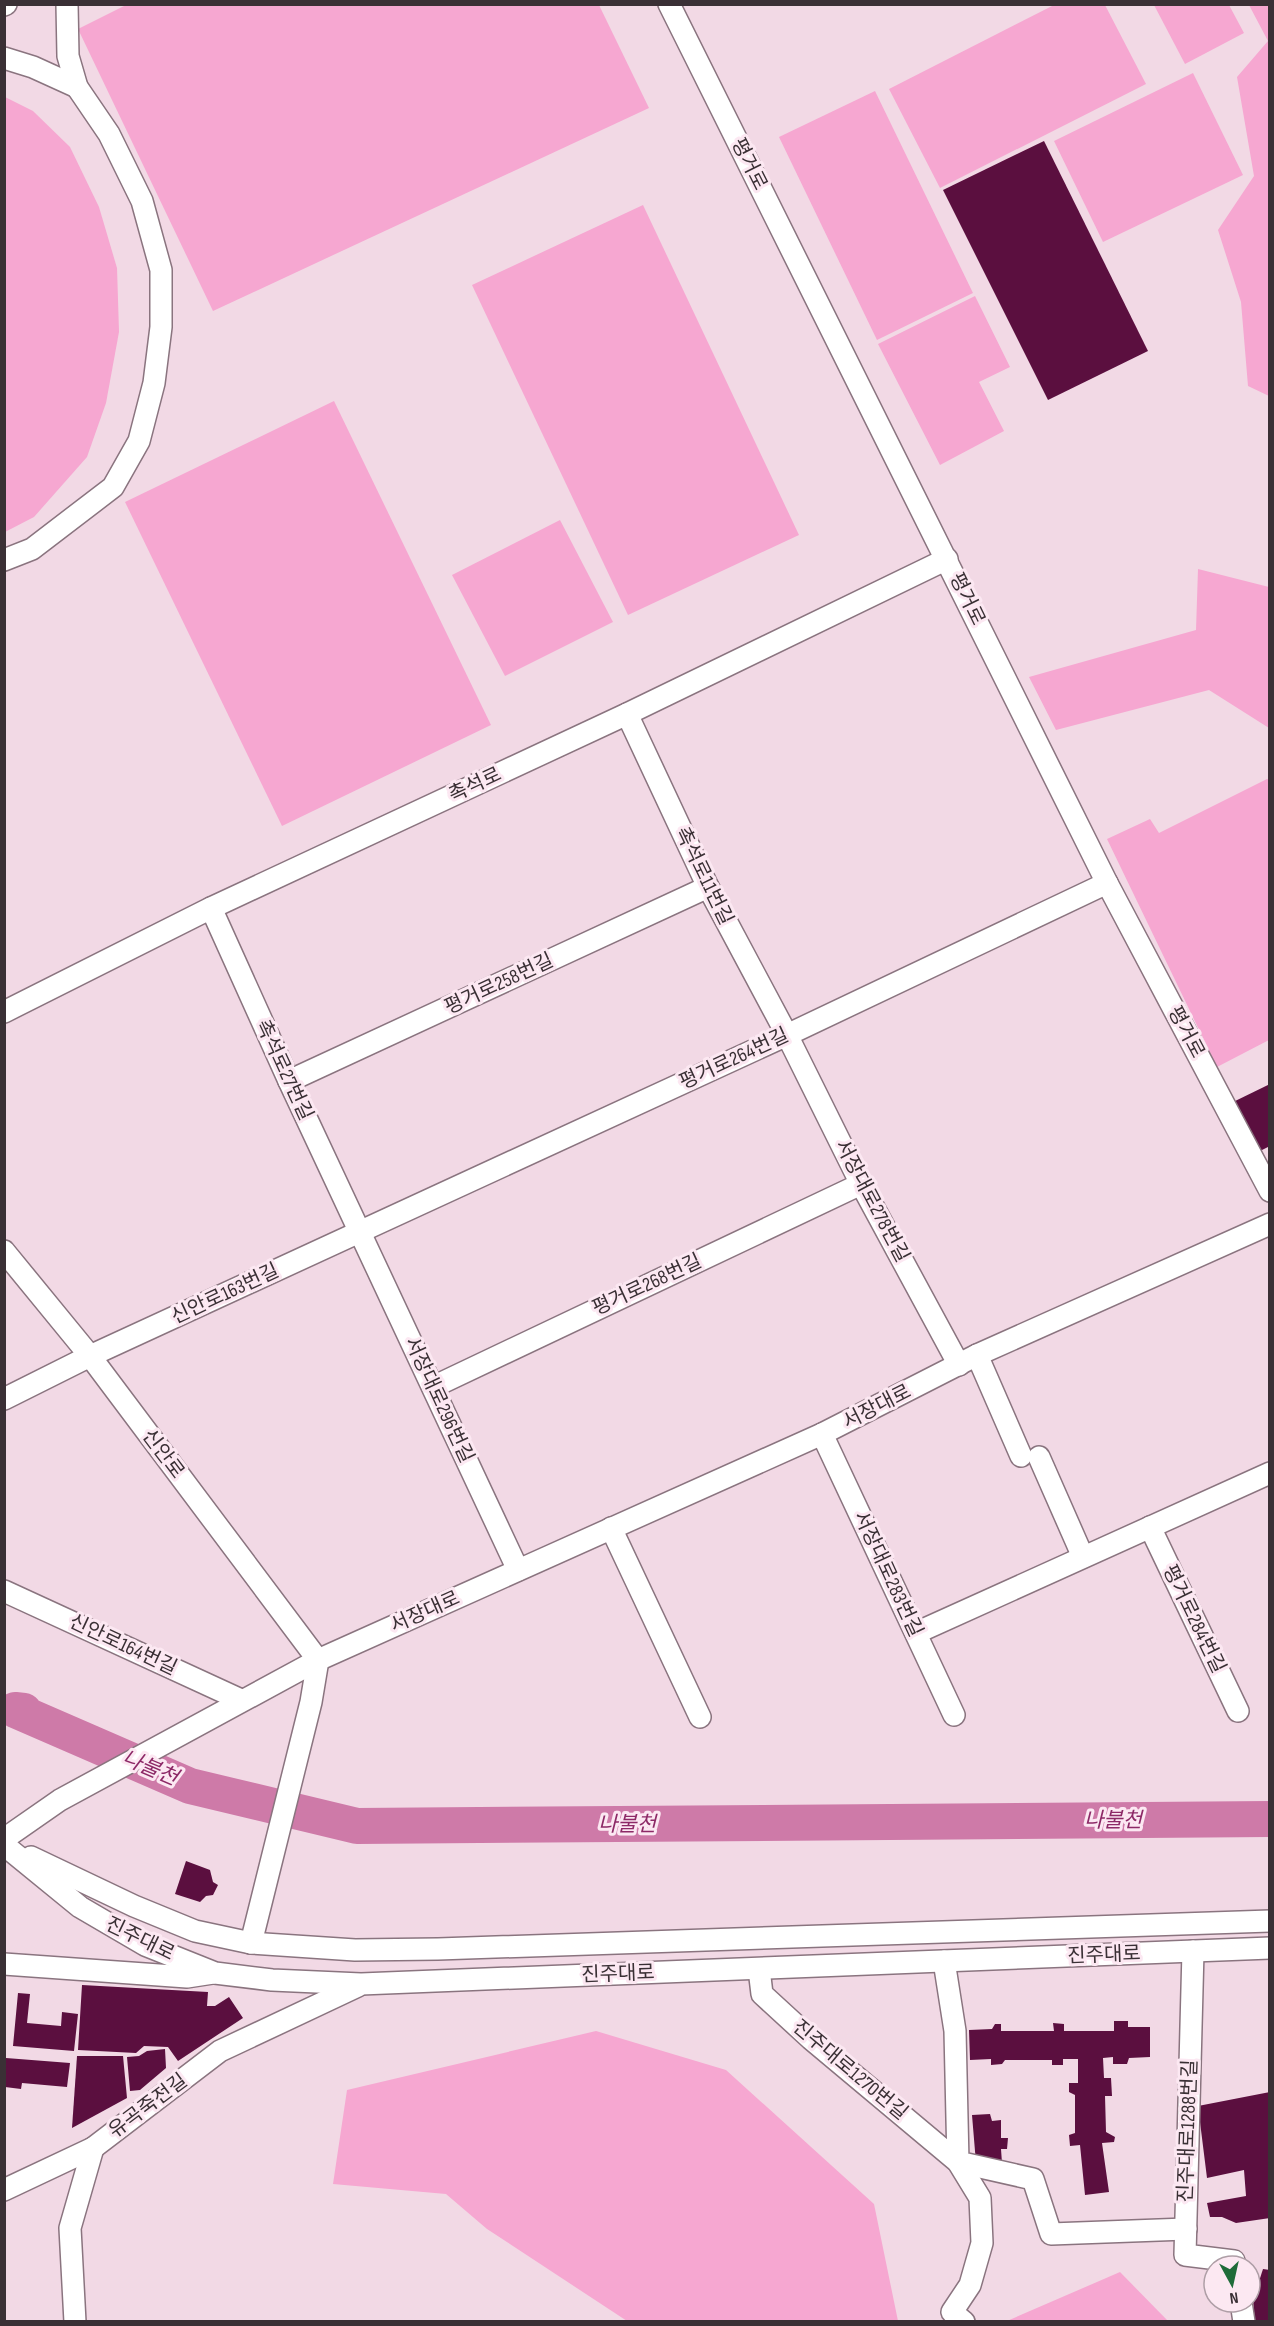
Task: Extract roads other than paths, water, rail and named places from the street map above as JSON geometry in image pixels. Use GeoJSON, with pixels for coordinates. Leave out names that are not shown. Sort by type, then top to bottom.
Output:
{"type":"FeatureCollection","features":[{"type":"Feature","properties":{"kind":"street"},"geometry":{"type":"LineString","coordinates":[[4,560],[32,549],[113,487],[139,441],[154,383],[160,327],[161,270],[141,201],[109,134],[77,87],[68,56],[67,4]]}},
{"type":"Feature","properties":{"kind":"street","name":"평거로"},"geometry":{"type":"LineString","coordinates":[[669,4],[1107,883],[1269,1191]]}},
{"type":"Feature","properties":{"kind":"street"},"geometry":{"type":"LineString","coordinates":[[4,58],[33,67],[77,87]]}},
{"type":"Feature","properties":{"kind":"street","name":"촉석로"},"geometry":{"type":"LineString","coordinates":[[4,1012],[211,908],[627,714],[947,559]]}},
{"type":"Feature","properties":{"kind":"street","name":"촉석로11번길"},"geometry":{"type":"LineString","coordinates":[[627,714],[708,887],[787,1035]]}},
{"type":"Feature","properties":{"kind":"street","name":"평거로264번길"},"geometry":{"type":"LineString","coordinates":[[360,1231],[787,1035],[1107,883]]}},
{"type":"Feature","properties":{"kind":"street","name":"평거로258번길"},"geometry":{"type":"LineString","coordinates":[[289,1081],[708,887]]}},
{"type":"Feature","properties":{"kind":"street","name":"촉석로27번길"},"geometry":{"type":"LineString","coordinates":[[211,908],[360,1231]]}},
{"type":"Feature","properties":{"kind":"street","name":"서장대로278번길"},"geometry":{"type":"LineString","coordinates":[[787,1035],[861,1184],[968,1360]]}},
{"type":"Feature","properties":{"kind":"street","name":"평거로268번길"},"geometry":{"type":"LineString","coordinates":[[433,1387],[861,1184]]}},
{"type":"Feature","properties":{"kind":"street","name":"서장대로"},"geometry":{"type":"LineString","coordinates":[[4,1839],[60,1800],[318,1660],[822,1434],[968,1360],[1269,1224]]}},
{"type":"Feature","properties":{"kind":"street","name":"신안로163번길"},"geometry":{"type":"LineString","coordinates":[[90,1356],[360,1231]]}},
{"type":"Feature","properties":{"kind":"street","name":"서장대로296번길"},"geometry":{"type":"LineString","coordinates":[[360,1231],[518,1570]]}},
{"type":"Feature","properties":{"kind":"street","name":"신안로"},"geometry":{"type":"LineString","coordinates":[[4,1251],[90,1356],[318,1660]]}},
{"type":"Feature","properties":{"kind":"street"},"geometry":{"type":"LineString","coordinates":[[4,1399],[90,1356]]}},
{"type":"Feature","properties":{"kind":"street"},"geometry":{"type":"LineString","coordinates":[[968,1360],[1030,1457],[1083,1557]]}},
{"type":"Feature","properties":{"kind":"street","name":"서장대로283번길"},"geometry":{"type":"LineString","coordinates":[[822,1434],[954,1714]]}},
{"type":"Feature","properties":{"kind":"street"},"geometry":{"type":"LineString","coordinates":[[916,1633],[1269,1473]]}},
{"type":"Feature","properties":{"kind":"street","name":"평거로284번길"},"geometry":{"type":"LineString","coordinates":[[1150,1527],[1238,1711]]}},
{"type":"Feature","properties":{"kind":"street"},"geometry":{"type":"LineString","coordinates":[[611,1528],[700,1717]]}},
{"type":"Feature","properties":{"kind":"street","name":"신안로164번길"},"geometry":{"type":"LineString","coordinates":[[4,1591],[241,1700]]}},
{"type":"Feature","properties":{"kind":"street"},"geometry":{"type":"LineString","coordinates":[[251,1942],[311,1702],[318,1660]]}},
{"type":"Feature","properties":{"kind":"street","name":"진주대로"},"geometry":{"type":"LineString","coordinates":[[4,1844],[134,1906],[195,1931],[251,1942],[355,1950],[1269,1921]]}},
{"type":"Feature","properties":{"kind":"street","name":"진주대로"},"geometry":{"type":"LineString","coordinates":[[4,1844],[80,1907],[145,1945],[215,1973],[272,1980],[361,1984],[1269,1948]]}},
{"type":"Feature","properties":{"kind":"street","name":"진주대로1288번길"},"geometry":{"type":"LineString","coordinates":[[1193,1951],[1185,2255],[1202,2257]]}},
{"type":"Feature","properties":{"kind":"street"},"geometry":{"type":"LineString","coordinates":[[944,1961],[955,2031],[958,2162]]}},
{"type":"Feature","properties":{"kind":"street"},"geometry":{"type":"LineString","coordinates":[[4,1964],[187,1977],[215,1973]]}},
{"type":"Feature","properties":{"kind":"street","name":"진주대로1270번길"},"geometry":{"type":"LineString","coordinates":[[759,1969],[762,1994],[958,2162],[980,2198],[982,2243],[970,2285],[952,2312],[964,2322]]}},
{"type":"Feature","properties":{"kind":"street","name":"유곡죽전길"},"geometry":{"type":"LineString","coordinates":[[75,2322],[70,2228],[93,2148],[220,2051],[361,1984]]}},
{"type":"Feature","properties":{"kind":"street"},"geometry":{"type":"LineString","coordinates":[[4,2190],[93,2148]]}},
{"type":"Feature","properties":{"kind":"street","name":"진주대로1270번길"},"geometry":{"type":"LineString","coordinates":[[958,2162],[1033,2179],[1051,2234],[1186,2229]]}},
{"type":"Feature","properties":{"kind":"waterway","name":"나불천"},"geometry":{"type":"LineString","coordinates":[[24,1711],[15,1710],[190,1786],[357,1826],[1270,1819]]}}]}
